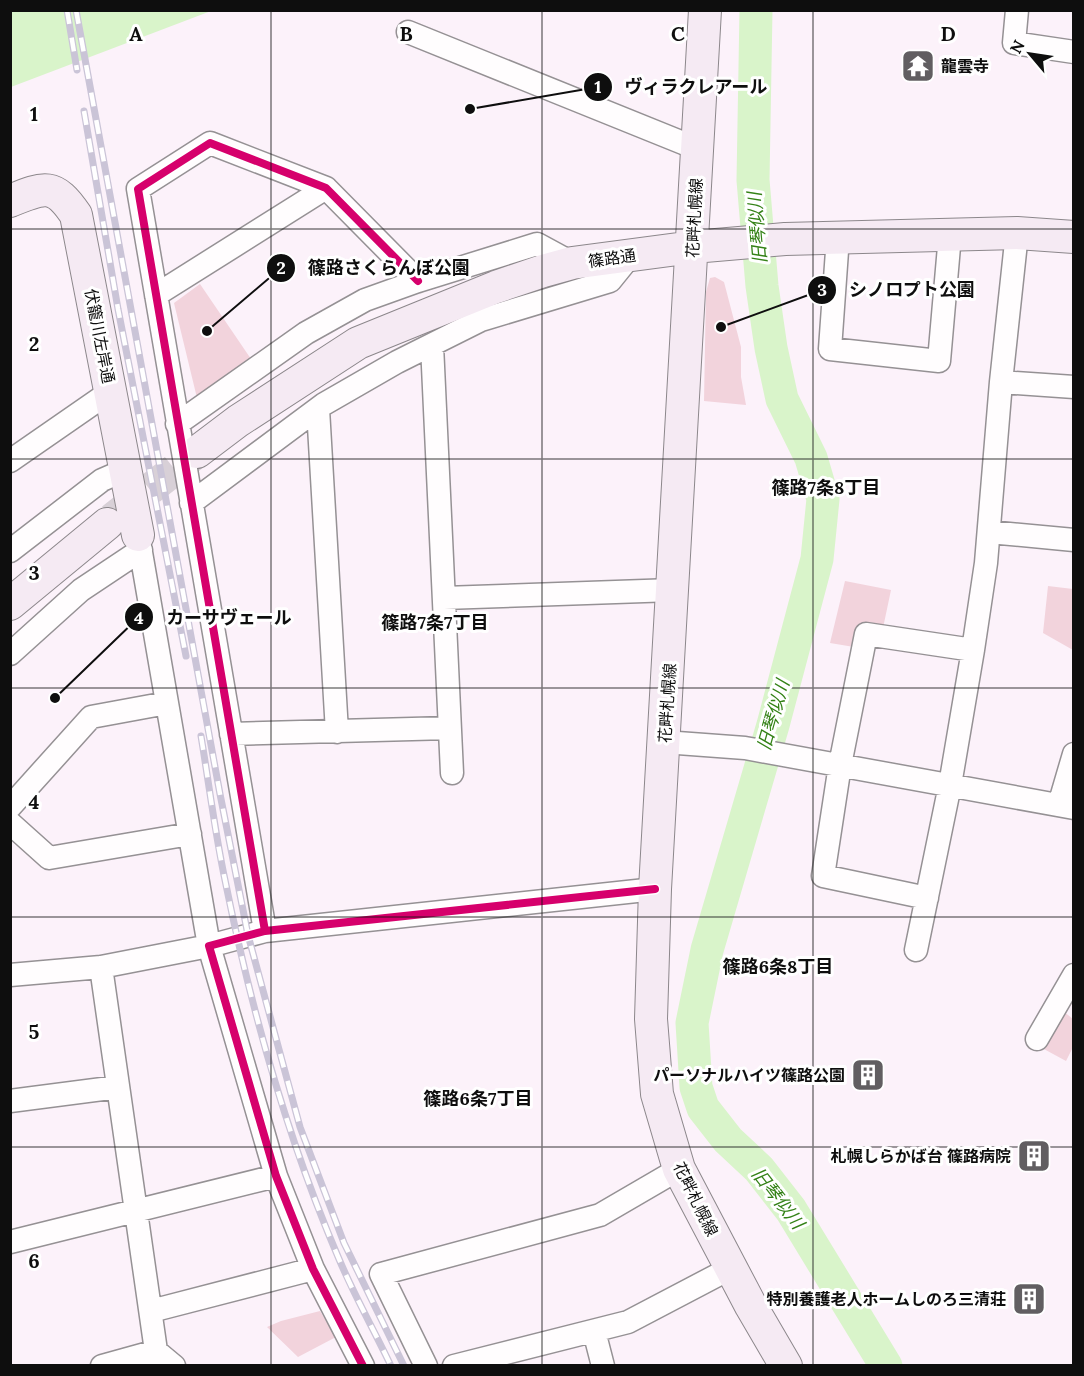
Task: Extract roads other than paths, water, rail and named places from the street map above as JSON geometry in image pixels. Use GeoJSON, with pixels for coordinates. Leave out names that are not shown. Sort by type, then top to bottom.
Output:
{"type":"FeatureCollection","features":[{"type":"Feature","properties":{"kind":"main road","name":"花畔札幌線"},"geometry":{"type":"LineString","coordinates":[[705,10],[674,590],[655,889],[651,1019],[657,1094],[679,1169],[751,1306],[786,1365]]}},
{"type":"Feature","properties":{"kind":"main road","name":"伏籠川左岸通"},"geometry":{"type":"LineString","coordinates":[[10,201],[48,189],[64,197],[76,215],[139,543]]}},
{"type":"Feature","properties":{"kind":"main road","name":"篠路通"},"geometry":{"type":"LineString","coordinates":[[197,452],[238,421],[358,343],[496,287],[572,263],[693,247],[779,240],[1017,233],[1074,237]]}},
{"type":"Feature","properties":{"kind":"main road"},"geometry":{"type":"LineString","coordinates":[[10,604],[107,524]]}},
{"type":"Feature","properties":{"kind":"street"},"geometry":{"type":"LineString","coordinates":[[1017,10],[1014,43],[1074,52]]}},
{"type":"Feature","properties":{"kind":"street"},"geometry":{"type":"LineString","coordinates":[[408,32],[698,149]]}},
{"type":"Feature","properties":{"kind":"street"},"geometry":{"type":"LineString","coordinates":[[266,931],[190,503],[138,189],[210,142],[326,188],[418,281]]}},
{"type":"Feature","properties":{"kind":"street"},"geometry":{"type":"LineString","coordinates":[[156,295],[326,188]]}},
{"type":"Feature","properties":{"kind":"street"},"geometry":{"type":"LineString","coordinates":[[916,950],[950,785],[986,563],[1001,382],[1017,233]]}},
{"type":"Feature","properties":{"kind":"street"},"geometry":{"type":"LineString","coordinates":[[838,237],[830,349],[939,361],[950,235]]}},
{"type":"Feature","properties":{"kind":"street"},"geometry":{"type":"LineString","coordinates":[[177,424],[306,333],[365,300],[537,244],[572,263]]}},
{"type":"Feature","properties":{"kind":"street"},"geometry":{"type":"LineString","coordinates":[[190,503],[318,409],[397,362],[481,320],[610,281],[631,255]]}},
{"type":"Feature","properties":{"kind":"street"},"geometry":{"type":"LineString","coordinates":[[432,345],[452,773]]}},
{"type":"Feature","properties":{"kind":"street"},"geometry":{"type":"LineString","coordinates":[[1001,382],[1074,387]]}},
{"type":"Feature","properties":{"kind":"street"},"geometry":{"type":"LineString","coordinates":[[10,461],[111,391]]}},
{"type":"Feature","properties":{"kind":"street"},"geometry":{"type":"LineString","coordinates":[[318,409],[337,732]]}},
{"type":"Feature","properties":{"kind":"street"},"geometry":{"type":"LineString","coordinates":[[10,550],[102,480],[125,470]]}},
{"type":"Feature","properties":{"kind":"street"},"geometry":{"type":"LineString","coordinates":[[988,532],[1074,540]]}},
{"type":"Feature","properties":{"kind":"street"},"geometry":{"type":"LineString","coordinates":[[10,654],[81,590],[139,543],[209,946],[276,1176],[313,1269],[363,1365]]}},
{"type":"Feature","properties":{"kind":"street"},"geometry":{"type":"LineString","coordinates":[[444,598],[674,590]]}},
{"type":"Feature","properties":{"kind":"street"},"geometry":{"type":"LineString","coordinates":[[927,898],[823,876],[840,765],[866,634],[973,650]]}},
{"type":"Feature","properties":{"kind":"street"},"geometry":{"type":"LineString","coordinates":[[10,807],[91,717],[167,703]]}},
{"type":"Feature","properties":{"kind":"street"},"geometry":{"type":"LineString","coordinates":[[231,734],[449,728]]}},
{"type":"Feature","properties":{"kind":"street"},"geometry":{"type":"LineString","coordinates":[[664,742],[745,748],[1066,807],[1074,754]]}},
{"type":"Feature","properties":{"kind":"street"},"geometry":{"type":"LineString","coordinates":[[10,824],[49,858],[190,834]]}},
{"type":"Feature","properties":{"kind":"street"},"geometry":{"type":"LineString","coordinates":[[10,975],[101,967],[209,946],[266,931],[655,889]]}},
{"type":"Feature","properties":{"kind":"street"},"geometry":{"type":"LineString","coordinates":[[101,967],[156,1351],[174,1365]]}},
{"type":"Feature","properties":{"kind":"street"},"geometry":{"type":"LineString","coordinates":[[1036,1039],[1068,999],[1074,975]]}},
{"type":"Feature","properties":{"kind":"street"},"geometry":{"type":"LineString","coordinates":[[10,1101],[118,1087]]}},
{"type":"Feature","properties":{"kind":"street"},"geometry":{"type":"LineString","coordinates":[[426,1365],[381,1274],[600,1215],[679,1169]]}},
{"type":"Feature","properties":{"kind":"street"},"geometry":{"type":"LineString","coordinates":[[10,1242],[276,1176]]}},
{"type":"Feature","properties":{"kind":"street"},"geometry":{"type":"LineString","coordinates":[[454,1365],[628,1322],[731,1268]]}},
{"type":"Feature","properties":{"kind":"street"},"geometry":{"type":"LineString","coordinates":[[151,1311],[313,1269]]}},
{"type":"Feature","properties":{"kind":"street"},"geometry":{"type":"LineString","coordinates":[[594,1331],[603,1365]]}},
{"type":"Feature","properties":{"kind":"street"},"geometry":{"type":"LineString","coordinates":[[102,1365],[156,1351]]}},
{"type":"Feature","properties":{"kind":"waterway","name":"旧琴似川"},"geometry":{"type":"LineString","coordinates":[[756,10],[753,180],[762,286],[771,348],[782,399],[811,458],[823,499],[817,559],[773,725],[707,950],[692,1023],[696,1087],[703,1108],[728,1140],[759,1169],[791,1210],[886,1366]]}},
{"type":"Feature","properties":{"kind":"tunnel"},"geometry":{"type":"LineString","coordinates":[[112,519],[197,452]]}},
{"type":"Feature","properties":{"kind":"railway"},"geometry":{"type":"LineString","coordinates":[[67,10],[77,70]]}},
{"type":"Feature","properties":{"kind":"railway"},"geometry":{"type":"LineString","coordinates":[[76,10],[248,935],[300,1127],[344,1243],[404,1366]]}},
{"type":"Feature","properties":{"kind":"railway"},"geometry":{"type":"LineString","coordinates":[[84,111],[118,309],[186,656]]}},
{"type":"Feature","properties":{"kind":"railway"},"geometry":{"type":"LineString","coordinates":[[201,736],[218,844],[235,928],[272,1072],[320,1213],[345,1272],[391,1366]]}},
{"type":"Feature","properties":{"kind":"place","name":"龍雲寺"},"geometry":{"type":"Point","coordinates":[918,66]}},
{"type":"Feature","properties":{"kind":"place","name":"ヴィラクレアール"},"geometry":{"type":"Point","coordinates":[470,109]}},
{"type":"Feature","properties":{"kind":"place","name":"シノロプト公園"},"geometry":{"type":"Point","coordinates":[721,327]}},
{"type":"Feature","properties":{"kind":"place","name":"篠路さくらんぼ公園"},"geometry":{"type":"Point","coordinates":[207,331]}},
{"type":"Feature","properties":{"kind":"place","name":"カーサヴェール"},"geometry":{"type":"Point","coordinates":[55,698]}},
{"type":"Feature","properties":{"kind":"place","name":"パーソナルハイツ篠路公園"},"geometry":{"type":"Point","coordinates":[868,1075]}},
{"type":"Feature","properties":{"kind":"place","name":"札幌しらかば台 篠路病院"},"geometry":{"type":"Point","coordinates":[1034,1156]}},
{"type":"Feature","properties":{"kind":"place","name":"特別養護老人ホームしのろ三清荘"},"geometry":{"type":"Point","coordinates":[1029,1299]}},
{"type":"Feature","properties":{"kind":"district","name":"篠路7条8丁目"},"geometry":{"type":"Point","coordinates":[826,487]}},
{"type":"Feature","properties":{"kind":"district","name":"篠路7条7丁目"},"geometry":{"type":"Point","coordinates":[435,622]}},
{"type":"Feature","properties":{"kind":"district","name":"篠路6条8丁目"},"geometry":{"type":"Point","coordinates":[778,966]}},
{"type":"Feature","properties":{"kind":"district","name":"篠路6条7丁目"},"geometry":{"type":"Point","coordinates":[478,1098]}}]}
